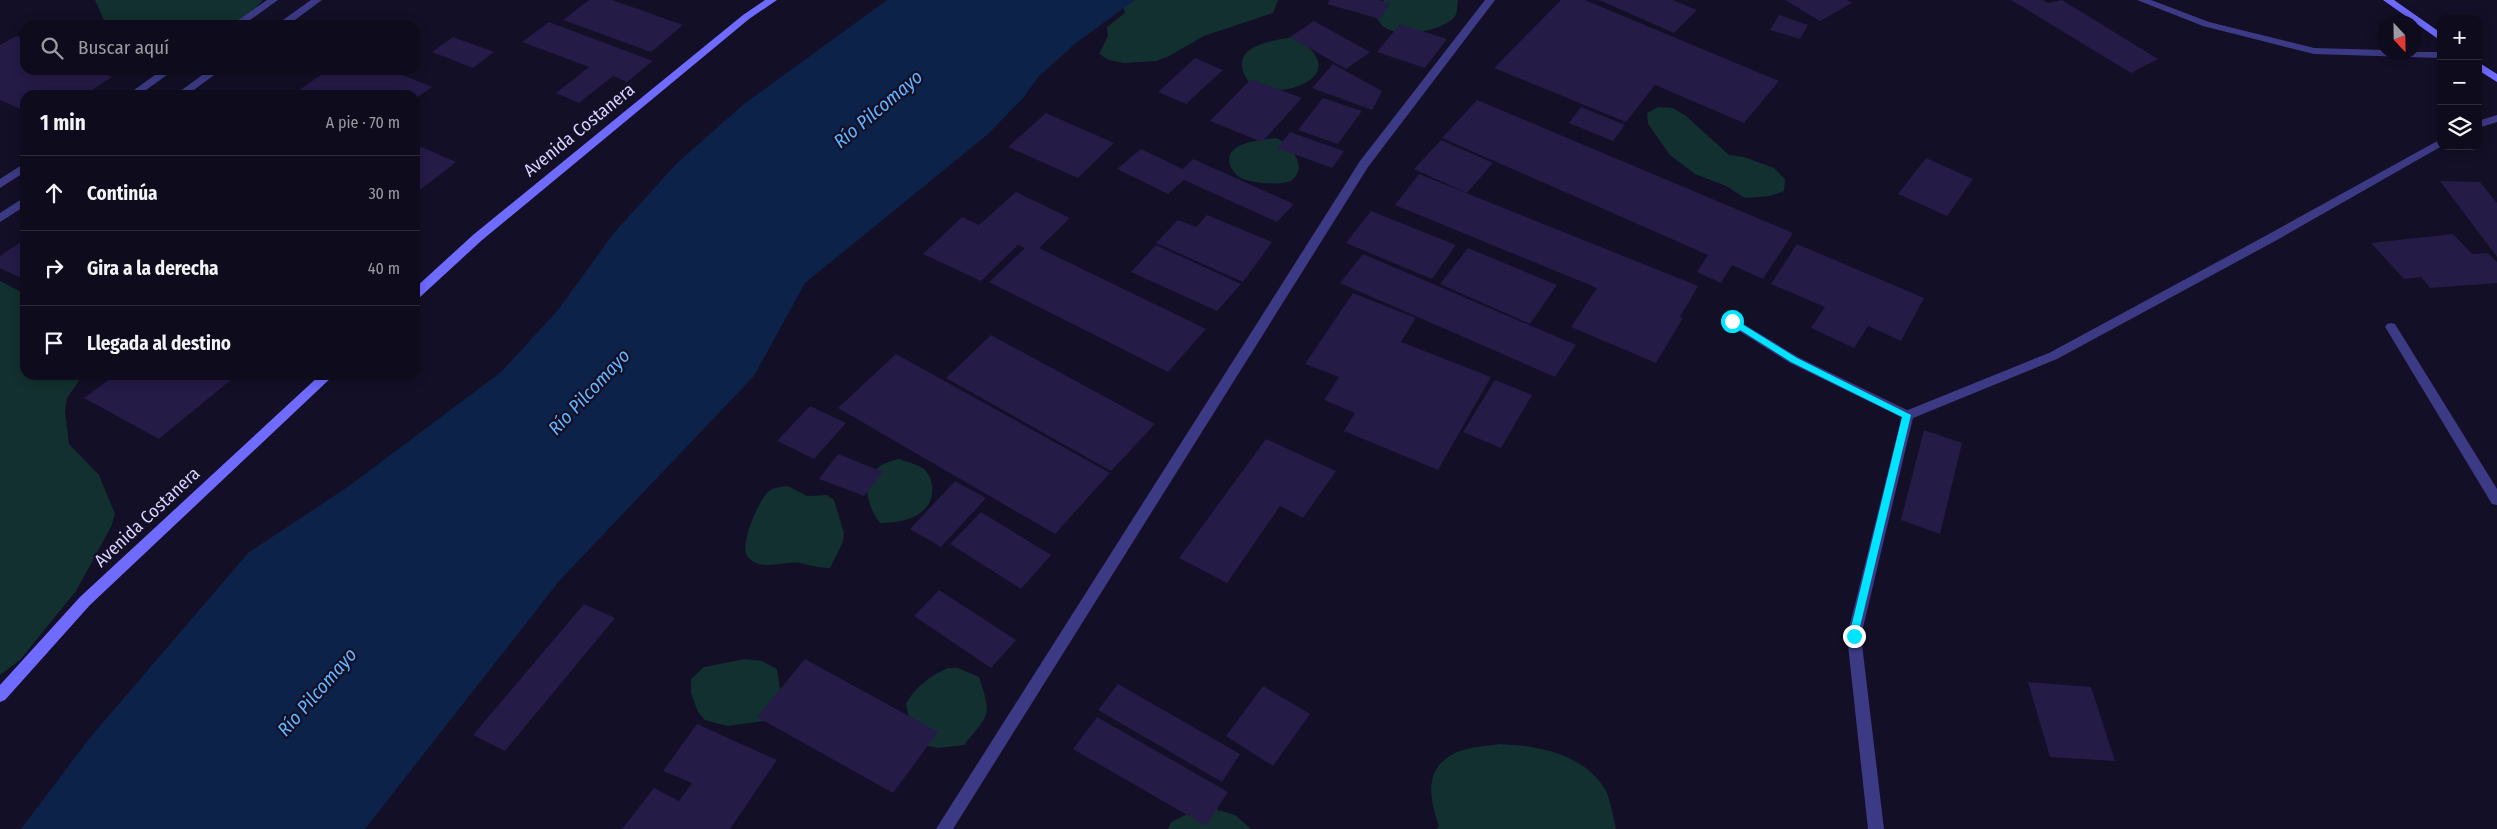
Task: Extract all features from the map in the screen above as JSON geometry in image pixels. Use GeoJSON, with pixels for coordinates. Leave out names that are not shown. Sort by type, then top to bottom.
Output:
{"type":"FeatureCollection","features":[{"type":"Feature","properties":{"kind":"street"},"geometry":{"type":"LineString","coordinates":[[243,20],[273,0]]}},
{"type":"Feature","properties":{"kind":"street"},"geometry":{"type":"LineString","coordinates":[[288,20],[317,0]]}},
{"type":"Feature","properties":{"kind":"street","name":"Avenida Costanera"},"geometry":{"type":"LineString","coordinates":[[420,290],[477,238],[746,17],[772,0]]}},
{"type":"Feature","properties":{"kind":"street"},"geometry":{"type":"LineString","coordinates":[[944,829],[1364,164],[1490,0]]}},
{"type":"Feature","properties":{"kind":"street"},"geometry":{"type":"LineString","coordinates":[[2142,0],[2206,24],[2314,51],[2437,55]]}},
{"type":"Feature","properties":{"kind":"street"},"geometry":{"type":"LineString","coordinates":[[2388,0],[2437,35]]}},
{"type":"Feature","properties":{"kind":"street"},"geometry":{"type":"LineString","coordinates":[[2482,68],[2497,79]]}},
{"type":"Feature","properties":{"kind":"street"},"geometry":{"type":"LineString","coordinates":[[139,90],[162,75]]}},
{"type":"Feature","properties":{"kind":"street"},"geometry":{"type":"LineString","coordinates":[[187,90],[209,75]]}},
{"type":"Feature","properties":{"kind":"street"},"geometry":{"type":"LineString","coordinates":[[2482,124],[2497,118]]}},
{"type":"Feature","properties":{"kind":"street"},"geometry":{"type":"LineString","coordinates":[[1732,321],[1794,360],[1906,415],[2053,356],[2273,237],[2437,144]]}},
{"type":"Feature","properties":{"kind":"street"},"geometry":{"type":"LineString","coordinates":[[0,184],[20,170]]}},
{"type":"Feature","properties":{"kind":"street"},"geometry":{"type":"LineString","coordinates":[[0,218],[20,204]]}},
{"type":"Feature","properties":{"kind":"street"},"geometry":{"type":"LineString","coordinates":[[2391,327],[2497,500]]}},
{"type":"Feature","properties":{"kind":"street","name":"Avenida Costanera"},"geometry":{"type":"LineString","coordinates":[[0,695],[85,601],[323,380]]}},
{"type":"Feature","properties":{"kind":"street"},"geometry":{"type":"LineString","coordinates":[[1876,829],[1854,636],[1906,415]]}},
{"type":"Feature","properties":{"kind":"green space"},"geometry":{"type":"Polygon","coordinates":[[[95,0],[263,0],[243,20],[104,20],[95,0]]]}},
{"type":"Feature","properties":{"kind":"green space"},"geometry":{"type":"Polygon","coordinates":[[[1126,0],[1278,0],[1273,13],[1204,36],[1169,56],[1156,61],[1124,63],[1109,60],[1099,54],[1108,36],[1107,27],[1125,13],[1123,5],[1126,0]]]}},
{"type":"Feature","properties":{"kind":"green space"},"geometry":{"type":"Polygon","coordinates":[[[1384,0],[1458,0],[1456,15],[1450,21],[1425,31],[1406,33],[1387,29],[1377,19],[1374,14],[1375,6],[1384,0]]]}},
{"type":"Feature","properties":{"kind":"green space"},"geometry":{"type":"Polygon","coordinates":[[[1294,37],[1306,45],[1314,54],[1318,62],[1315,76],[1297,87],[1283,90],[1271,91],[1252,88],[1242,67],[1243,59],[1247,53],[1261,44],[1294,37]]]}},
{"type":"Feature","properties":{"kind":"green space"},"geometry":{"type":"Polygon","coordinates":[[[1658,107],[1673,108],[1686,116],[1729,155],[1744,157],[1774,168],[1785,179],[1784,191],[1770,196],[1745,198],[1726,186],[1695,174],[1670,155],[1648,124],[1647,113],[1658,107]]]}},
{"type":"Feature","properties":{"kind":"green space"},"geometry":{"type":"Polygon","coordinates":[[[1276,138],[1287,145],[1296,156],[1299,169],[1297,175],[1292,180],[1282,183],[1253,182],[1241,178],[1234,172],[1230,165],[1229,157],[1232,151],[1253,141],[1276,138]]]}},
{"type":"Feature","properties":{"kind":"green space"},"geometry":{"type":"Polygon","coordinates":[[[0,281],[20,291],[20,380],[80,380],[67,398],[65,412],[69,444],[99,475],[115,514],[111,527],[76,591],[20,660],[0,675],[0,281]]]}},
{"type":"Feature","properties":{"kind":"green space"},"geometry":{"type":"Polygon","coordinates":[[[899,459],[926,471],[931,481],[932,496],[923,511],[916,516],[889,523],[880,523],[869,503],[868,484],[871,475],[878,468],[899,459]]]}},
{"type":"Feature","properties":{"kind":"green space"},"geometry":{"type":"Polygon","coordinates":[[[788,486],[807,496],[827,495],[834,500],[844,533],[843,542],[830,568],[800,563],[766,565],[754,562],[748,557],[746,544],[748,534],[760,503],[769,491],[788,486]]]}},
{"type":"Feature","properties":{"kind":"green space"},"geometry":{"type":"Polygon","coordinates":[[[745,659],[762,661],[777,669],[782,703],[772,717],[764,721],[727,726],[705,720],[698,712],[691,693],[691,679],[704,667],[745,659]]]}},
{"type":"Feature","properties":{"kind":"green space"},"geometry":{"type":"Polygon","coordinates":[[[948,668],[958,668],[979,677],[986,700],[986,714],[984,720],[964,745],[938,748],[923,745],[911,726],[906,704],[909,698],[924,683],[935,674],[948,668]]]}},
{"type":"Feature","properties":{"kind":"green space"},"geometry":{"type":"Polygon","coordinates":[[[1500,744],[1530,747],[1560,754],[1586,768],[1597,778],[1606,791],[1616,829],[1436,829],[1439,826],[1431,794],[1434,775],[1438,766],[1446,758],[1457,752],[1500,744]]]}},
{"type":"Feature","properties":{"kind":"green space"},"geometry":{"type":"Polygon","coordinates":[[[1215,809],[1235,815],[1251,829],[1168,829],[1171,822],[1194,811],[1215,809]]]}},
{"type":"Feature","properties":{"kind":"water","name":"Río Pilcomayo"},"geometry":{"type":"Polygon","coordinates":[[[887,0],[1135,0],[1076,43],[1038,77],[1024,97],[987,135],[805,283],[754,376],[560,580],[365,829],[21,829],[88,740],[248,553],[349,486],[501,372],[558,310],[613,234],[676,164],[744,104],[887,0]]]}},
{"type":"Feature","properties":{"kind":"building"},"geometry":{"type":"Polygon","coordinates":[[[589,0],[612,0],[683,25],[651,52],[563,20],[589,0]]]}},
{"type":"Feature","properties":{"kind":"building"},"geometry":{"type":"Polygon","coordinates":[[[1330,0],[1379,0],[1390,3],[1380,19],[1327,4],[1330,0]]]}},
{"type":"Feature","properties":{"kind":"building"},"geometry":{"type":"Polygon","coordinates":[[[1561,0],[1585,0],[1779,81],[1744,123],[1655,85],[1626,122],[1494,68],[1561,0]]]}},
{"type":"Feature","properties":{"kind":"building"},"geometry":{"type":"Polygon","coordinates":[[[1599,0],[1673,0],[1697,10],[1674,33],[1599,0]]]}},
{"type":"Feature","properties":{"kind":"building"},"geometry":{"type":"Polygon","coordinates":[[[1785,0],[1847,0],[1852,3],[1820,21],[1785,0]]]}},
{"type":"Feature","properties":{"kind":"building"},"geometry":{"type":"Polygon","coordinates":[[[2011,0],[2043,0],[2048,3],[2062,0],[2158,59],[2131,73],[2011,0]]]}},
{"type":"Feature","properties":{"kind":"building"},"geometry":{"type":"Polygon","coordinates":[[[1779,15],[1808,25],[1800,39],[1770,30],[1779,15]]]}},
{"type":"Feature","properties":{"kind":"building"},"geometry":{"type":"Polygon","coordinates":[[[1314,21],[1370,52],[1346,69],[1290,37],[1314,21]]]}},
{"type":"Feature","properties":{"kind":"building"},"geometry":{"type":"Polygon","coordinates":[[[549,22],[653,61],[627,82],[613,76],[579,103],[556,93],[589,67],[522,42],[549,22]]]}},
{"type":"Feature","properties":{"kind":"building"},"geometry":{"type":"Polygon","coordinates":[[[1400,24],[1447,39],[1425,68],[1377,52],[1400,24]]]}},
{"type":"Feature","properties":{"kind":"building"},"geometry":{"type":"Polygon","coordinates":[[[16,36],[20,38],[20,75],[107,75],[112,77],[92,90],[20,90],[20,109],[0,100],[0,45],[16,36]]]}},
{"type":"Feature","properties":{"kind":"building"},"geometry":{"type":"Polygon","coordinates":[[[453,37],[494,52],[473,68],[432,52],[453,37]]]}},
{"type":"Feature","properties":{"kind":"building"},"geometry":{"type":"Polygon","coordinates":[[[1195,58],[1223,70],[1186,104],[1158,92],[1195,58]]]}},
{"type":"Feature","properties":{"kind":"building"},"geometry":{"type":"Polygon","coordinates":[[[1333,64],[1382,91],[1372,110],[1312,88],[1333,64]]]}},
{"type":"Feature","properties":{"kind":"building"},"geometry":{"type":"Polygon","coordinates":[[[321,75],[402,75],[432,87],[420,95],[420,90],[299,90],[321,75]]]}},
{"type":"Feature","properties":{"kind":"building"},"geometry":{"type":"Polygon","coordinates":[[[1251,79],[1302,98],[1262,142],[1210,121],[1251,79]]]}},
{"type":"Feature","properties":{"kind":"building"},"geometry":{"type":"Polygon","coordinates":[[[1323,98],[1362,111],[1338,144],[1298,130],[1323,98]]]}},
{"type":"Feature","properties":{"kind":"building"},"geometry":{"type":"Polygon","coordinates":[[[1477,100],[1793,233],[1763,279],[1732,265],[1721,283],[1697,272],[1708,255],[1442,138],[1477,100]]]}},
{"type":"Feature","properties":{"kind":"building"},"geometry":{"type":"Polygon","coordinates":[[[1581,107],[1625,125],[1613,141],[1569,123],[1581,107]]]}},
{"type":"Feature","properties":{"kind":"building"},"geometry":{"type":"Polygon","coordinates":[[[1046,113],[1114,143],[1078,178],[1008,147],[1046,113]]]}},
{"type":"Feature","properties":{"kind":"building"},"geometry":{"type":"Polygon","coordinates":[[[1290,132],[1344,151],[1332,168],[1277,148],[1290,132]]]}},
{"type":"Feature","properties":{"kind":"building"},"geometry":{"type":"Polygon","coordinates":[[[1441,140],[1493,163],[1467,193],[1414,169],[1441,140]]]}},
{"type":"Feature","properties":{"kind":"building"},"geometry":{"type":"Polygon","coordinates":[[[420,146],[456,162],[420,190],[420,146]]]}},
{"type":"Feature","properties":{"kind":"building"},"geometry":{"type":"Polygon","coordinates":[[[1141,149],[1183,169],[1193,159],[1294,204],[1277,222],[1184,180],[1168,194],[1117,169],[1141,149]]]}},
{"type":"Feature","properties":{"kind":"building"},"geometry":{"type":"Polygon","coordinates":[[[1926,158],[1973,179],[1947,216],[1898,194],[1926,158]]]}},
{"type":"Feature","properties":{"kind":"building"},"geometry":{"type":"Polygon","coordinates":[[[1419,174],[1698,286],[1680,317],[1683,318],[1656,363],[1571,327],[1597,288],[1395,205],[1419,174]]]}},
{"type":"Feature","properties":{"kind":"building"},"geometry":{"type":"Polygon","coordinates":[[[2440,181],[2480,182],[2497,203],[2497,257],[2440,181]]]}},
{"type":"Feature","properties":{"kind":"building"},"geometry":{"type":"Polygon","coordinates":[[[1016,192],[1070,218],[1039,248],[1206,329],[1168,372],[989,282],[1025,248],[1018,245],[981,281],[923,254],[962,217],[979,225],[1016,192]]]}},
{"type":"Feature","properties":{"kind":"building"},"geometry":{"type":"Polygon","coordinates":[[[1371,211],[1456,245],[1432,279],[1346,243],[1371,211]]]}},
{"type":"Feature","properties":{"kind":"building"},"geometry":{"type":"Polygon","coordinates":[[[1207,215],[1272,242],[1243,282],[1156,243],[1178,220],[1196,227],[1207,215]]]}},
{"type":"Feature","properties":{"kind":"building"},"geometry":{"type":"Polygon","coordinates":[[[2453,234],[2472,254],[2488,253],[2497,262],[2497,283],[2430,288],[2421,277],[2404,279],[2371,243],[2453,234]]]}},
{"type":"Feature","properties":{"kind":"building"},"geometry":{"type":"Polygon","coordinates":[[[20,242],[20,278],[0,268],[0,256],[20,242]]]}},
{"type":"Feature","properties":{"kind":"building"},"geometry":{"type":"Polygon","coordinates":[[[1797,244],[1924,298],[1901,341],[1868,326],[1854,348],[1811,328],[1825,307],[1771,284],[1797,244]]]}},
{"type":"Feature","properties":{"kind":"building"},"geometry":{"type":"Polygon","coordinates":[[[1156,245],[1241,284],[1217,311],[1131,272],[1156,245]]]}},
{"type":"Feature","properties":{"kind":"building"},"geometry":{"type":"Polygon","coordinates":[[[1468,248],[1557,285],[1530,324],[1440,284],[1468,248]]]}},
{"type":"Feature","properties":{"kind":"building"},"geometry":{"type":"Polygon","coordinates":[[[1363,254],[1576,345],[1555,377],[1340,283],[1363,254]]]}},
{"type":"Feature","properties":{"kind":"building"},"geometry":{"type":"Polygon","coordinates":[[[1353,293],[1416,318],[1401,342],[1491,377],[1438,470],[1344,431],[1355,413],[1324,400],[1339,377],[1305,364],[1353,293]]]}},
{"type":"Feature","properties":{"kind":"building"},"geometry":{"type":"Polygon","coordinates":[[[991,335],[1155,424],[1111,471],[946,378],[991,335]]]}},
{"type":"Feature","properties":{"kind":"building"},"geometry":{"type":"Polygon","coordinates":[[[896,354],[1110,473],[1055,534],[838,408],[896,354]]]}},
{"type":"Feature","properties":{"kind":"building"},"geometry":{"type":"Polygon","coordinates":[[[108,380],[231,380],[159,439],[84,398],[108,380]]]}},
{"type":"Feature","properties":{"kind":"building"},"geometry":{"type":"Polygon","coordinates":[[[1495,380],[1532,395],[1501,448],[1463,432],[1495,380]]]}},
{"type":"Feature","properties":{"kind":"building"},"geometry":{"type":"Polygon","coordinates":[[[810,406],[846,423],[814,459],[777,441],[810,406]]]}},
{"type":"Feature","properties":{"kind":"building"},"geometry":{"type":"Polygon","coordinates":[[[1924,430],[1962,443],[1940,534],[1901,520],[1924,430]]]}},
{"type":"Feature","properties":{"kind":"building"},"geometry":{"type":"Polygon","coordinates":[[[1266,439],[1336,471],[1303,518],[1280,506],[1227,583],[1179,558],[1266,439]]]}},
{"type":"Feature","properties":{"kind":"building"},"geometry":{"type":"Polygon","coordinates":[[[838,454],[883,472],[864,496],[819,479],[838,454]]]}},
{"type":"Feature","properties":{"kind":"building"},"geometry":{"type":"Polygon","coordinates":[[[955,481],[986,498],[941,547],[910,529],[955,481]]]}},
{"type":"Feature","properties":{"kind":"building"},"geometry":{"type":"Polygon","coordinates":[[[981,512],[1051,555],[1021,589],[950,544],[981,512]]]}},
{"type":"Feature","properties":{"kind":"building"},"geometry":{"type":"Polygon","coordinates":[[[939,590],[1016,640],[991,668],[914,616],[939,590]]]}},
{"type":"Feature","properties":{"kind":"building"},"geometry":{"type":"Polygon","coordinates":[[[584,604],[615,618],[505,751],[473,735],[584,604]]]}},
{"type":"Feature","properties":{"kind":"building"},"geometry":{"type":"Polygon","coordinates":[[[805,659],[938,732],[893,793],[757,717],[805,659]]]}},
{"type":"Feature","properties":{"kind":"building"},"geometry":{"type":"Polygon","coordinates":[[[2028,682],[2091,687],[2115,761],[2050,757],[2028,682]]]}},
{"type":"Feature","properties":{"kind":"building"},"geometry":{"type":"Polygon","coordinates":[[[1118,684],[1240,754],[1222,782],[1098,710],[1118,684]]]}},
{"type":"Feature","properties":{"kind":"building"},"geometry":{"type":"Polygon","coordinates":[[[1263,686],[1310,714],[1273,766],[1226,736],[1263,686]]]}},
{"type":"Feature","properties":{"kind":"building"},"geometry":{"type":"Polygon","coordinates":[[[1097,717],[1228,792],[1206,826],[1073,749],[1097,717]]]}},
{"type":"Feature","properties":{"kind":"building"},"geometry":{"type":"Polygon","coordinates":[[[697,724],[777,760],[730,829],[622,829],[654,788],[679,801],[692,783],[663,771],[697,724]]]}},
{"type":"Feature","properties":{"kind":"route"},"geometry":{"type":"LineString","coordinates":[[1732,321],[1794,360],[1906,415],[1854,636]]}}]}
